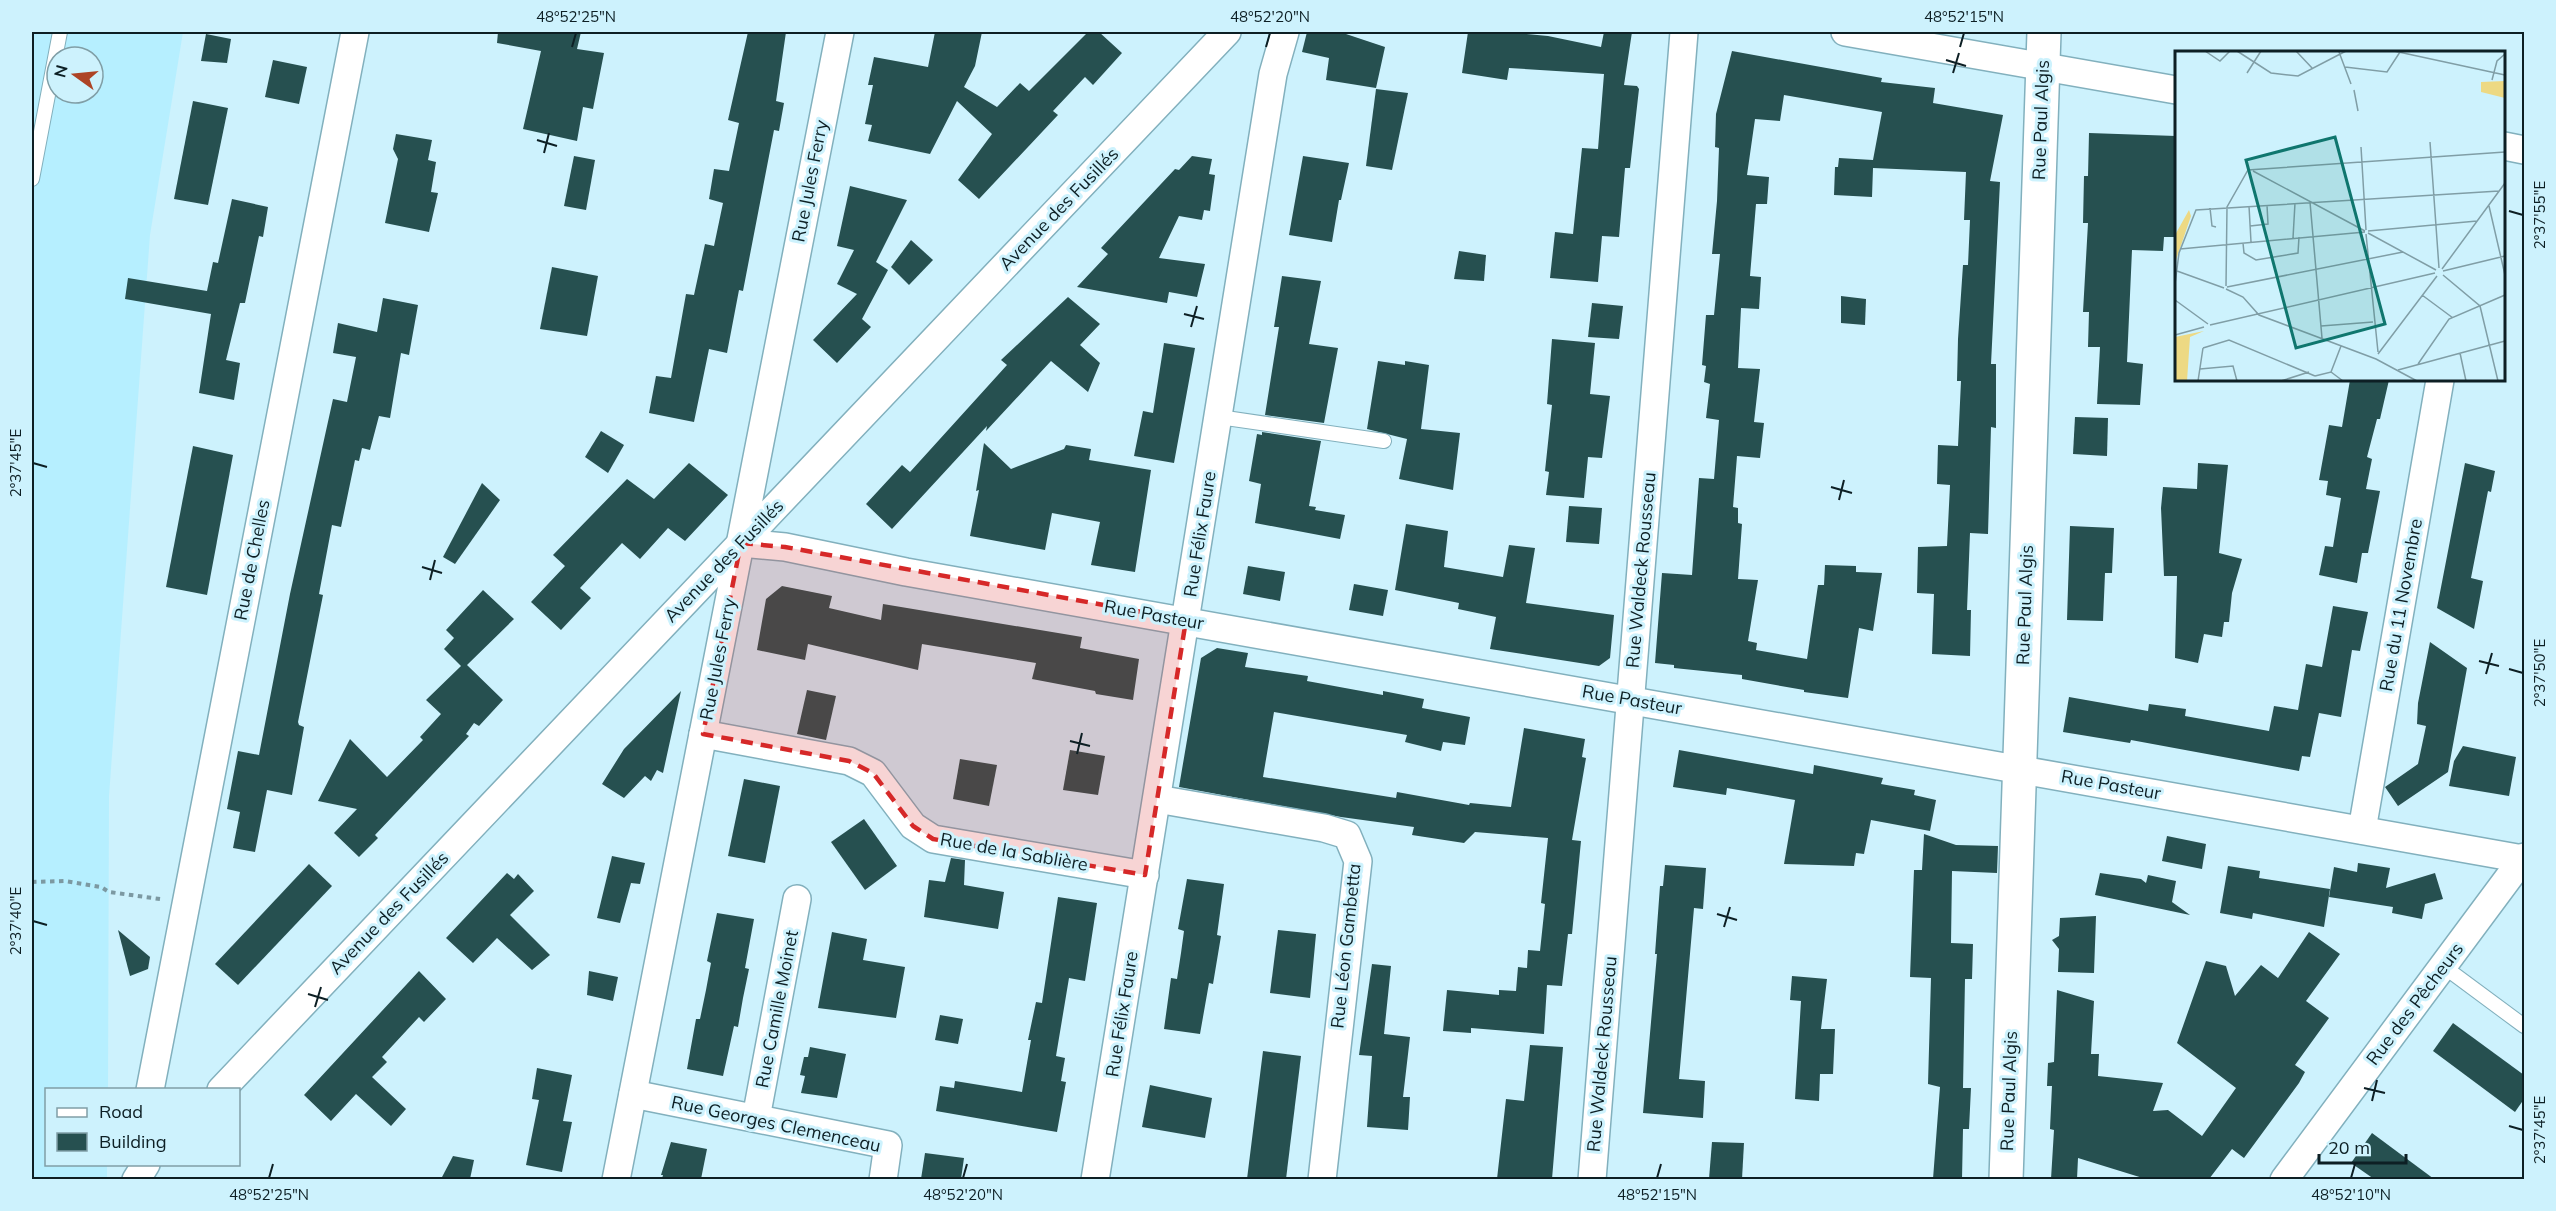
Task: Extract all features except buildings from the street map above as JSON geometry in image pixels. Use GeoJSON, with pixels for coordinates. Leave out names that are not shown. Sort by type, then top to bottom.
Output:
{"type":"FeatureCollection","features":[{"type":"Feature","properties":{"kind":"street","name":"Rue de Chelles"},"geometry":{"type":"LineString","coordinates":[[150,1088],[355,32]]}},
{"type":"Feature","properties":{"kind":"street","name":"Rue Jules Ferry"},"geometry":{"type":"LineString","coordinates":[[616,1179],[840,32]]}},
{"type":"Feature","properties":{"kind":"street","name":"Avenue des Fusillés"},"geometry":{"type":"LineString","coordinates":[[222,1088],[1227,32]]}},
{"type":"Feature","properties":{"kind":"street","name":"Rue Félix Faure"},"geometry":{"type":"LineString","coordinates":[[1095,1179],[1273,74],[1285,32]]}},
{"type":"Feature","properties":{"kind":"street","name":"Rue Waldeck Rousseau"},"geometry":{"type":"LineString","coordinates":[[1592,1179],[1684,32]]}},
{"type":"Feature","properties":{"kind":"street"},"geometry":{"type":"LineString","coordinates":[[1845,32],[2175,90]]}},
{"type":"Feature","properties":{"kind":"street","name":"Rue Paul Algis"},"geometry":{"type":"LineString","coordinates":[[2006,1179],[2044,32]]}},
{"type":"Feature","properties":{"kind":"street"},"geometry":{"type":"LineString","coordinates":[[2505,146],[2524,150]]}},
{"type":"Feature","properties":{"kind":"street","name":"Rue du 11 Novembre"},"geometry":{"type":"LineString","coordinates":[[2362,830],[2440,381]]}},
{"type":"Feature","properties":{"kind":"street","name":"Rue Pasteur"},"geometry":{"type":"LineString","coordinates":[[741,543],[785,547],[906,572],[2524,859]]}},
{"type":"Feature","properties":{"kind":"street","name":"Rue de la Sablière"},"geometry":{"type":"LineString","coordinates":[[703,734],[849,760],[873,773],[913,826],[933,839],[1145,875]]}},
{"type":"Feature","properties":{"kind":"street","name":"Rue Léon Gambetta"},"geometry":{"type":"LineString","coordinates":[[1157,799],[1324,828],[1347,835],[1358,861],[1322,1179]]}},
{"type":"Feature","properties":{"kind":"street","name":"Rue des Pêcheurs"},"geometry":{"type":"LineString","coordinates":[[2294,1176],[2443,966],[2524,859]]}},
{"type":"Feature","properties":{"kind":"street","name":"Rue Camille Moinet"},"geometry":{"type":"LineString","coordinates":[[756,1119],[797,900]]}},
{"type":"Feature","properties":{"kind":"street","name":"Rue Georges Clemenceau"},"geometry":{"type":"LineString","coordinates":[[633,1094],[888,1145],[883,1179]]}},
{"type":"Feature","properties":{"kind":"lane"},"geometry":{"type":"LineString","coordinates":[[32,179],[60,32]]}},
{"type":"Feature","properties":{"kind":"lane"},"geometry":{"type":"LineString","coordinates":[[1219,417],[1384,441]]}},
{"type":"Feature","properties":{"kind":"lane"},"geometry":{"type":"LineString","coordinates":[[2443,966],[2524,1026]]}},
{"type":"Feature","properties":{"kind":"path"},"geometry":{"type":"LineString","coordinates":[[32,882],[65,881],[101,887],[109,891],[186,902]]}},
{"type":"Feature","properties":{"kind":"highlighted area"},"geometry":{"type":"Polygon","coordinates":[[[741,543],[785,547],[1186,620],[1145,875],[933,839],[913,826],[873,773],[849,761],[703,734],[741,543]]]}},
{"type":"Feature","properties":{"kind":"shaded area"},"geometry":{"type":"Polygon","coordinates":[[[32,32],[183,32],[150,235],[109,796],[108,1088],[45,1088],[45,1166],[107,1166],[107,1179],[32,1179],[32,32]]]}}]}
